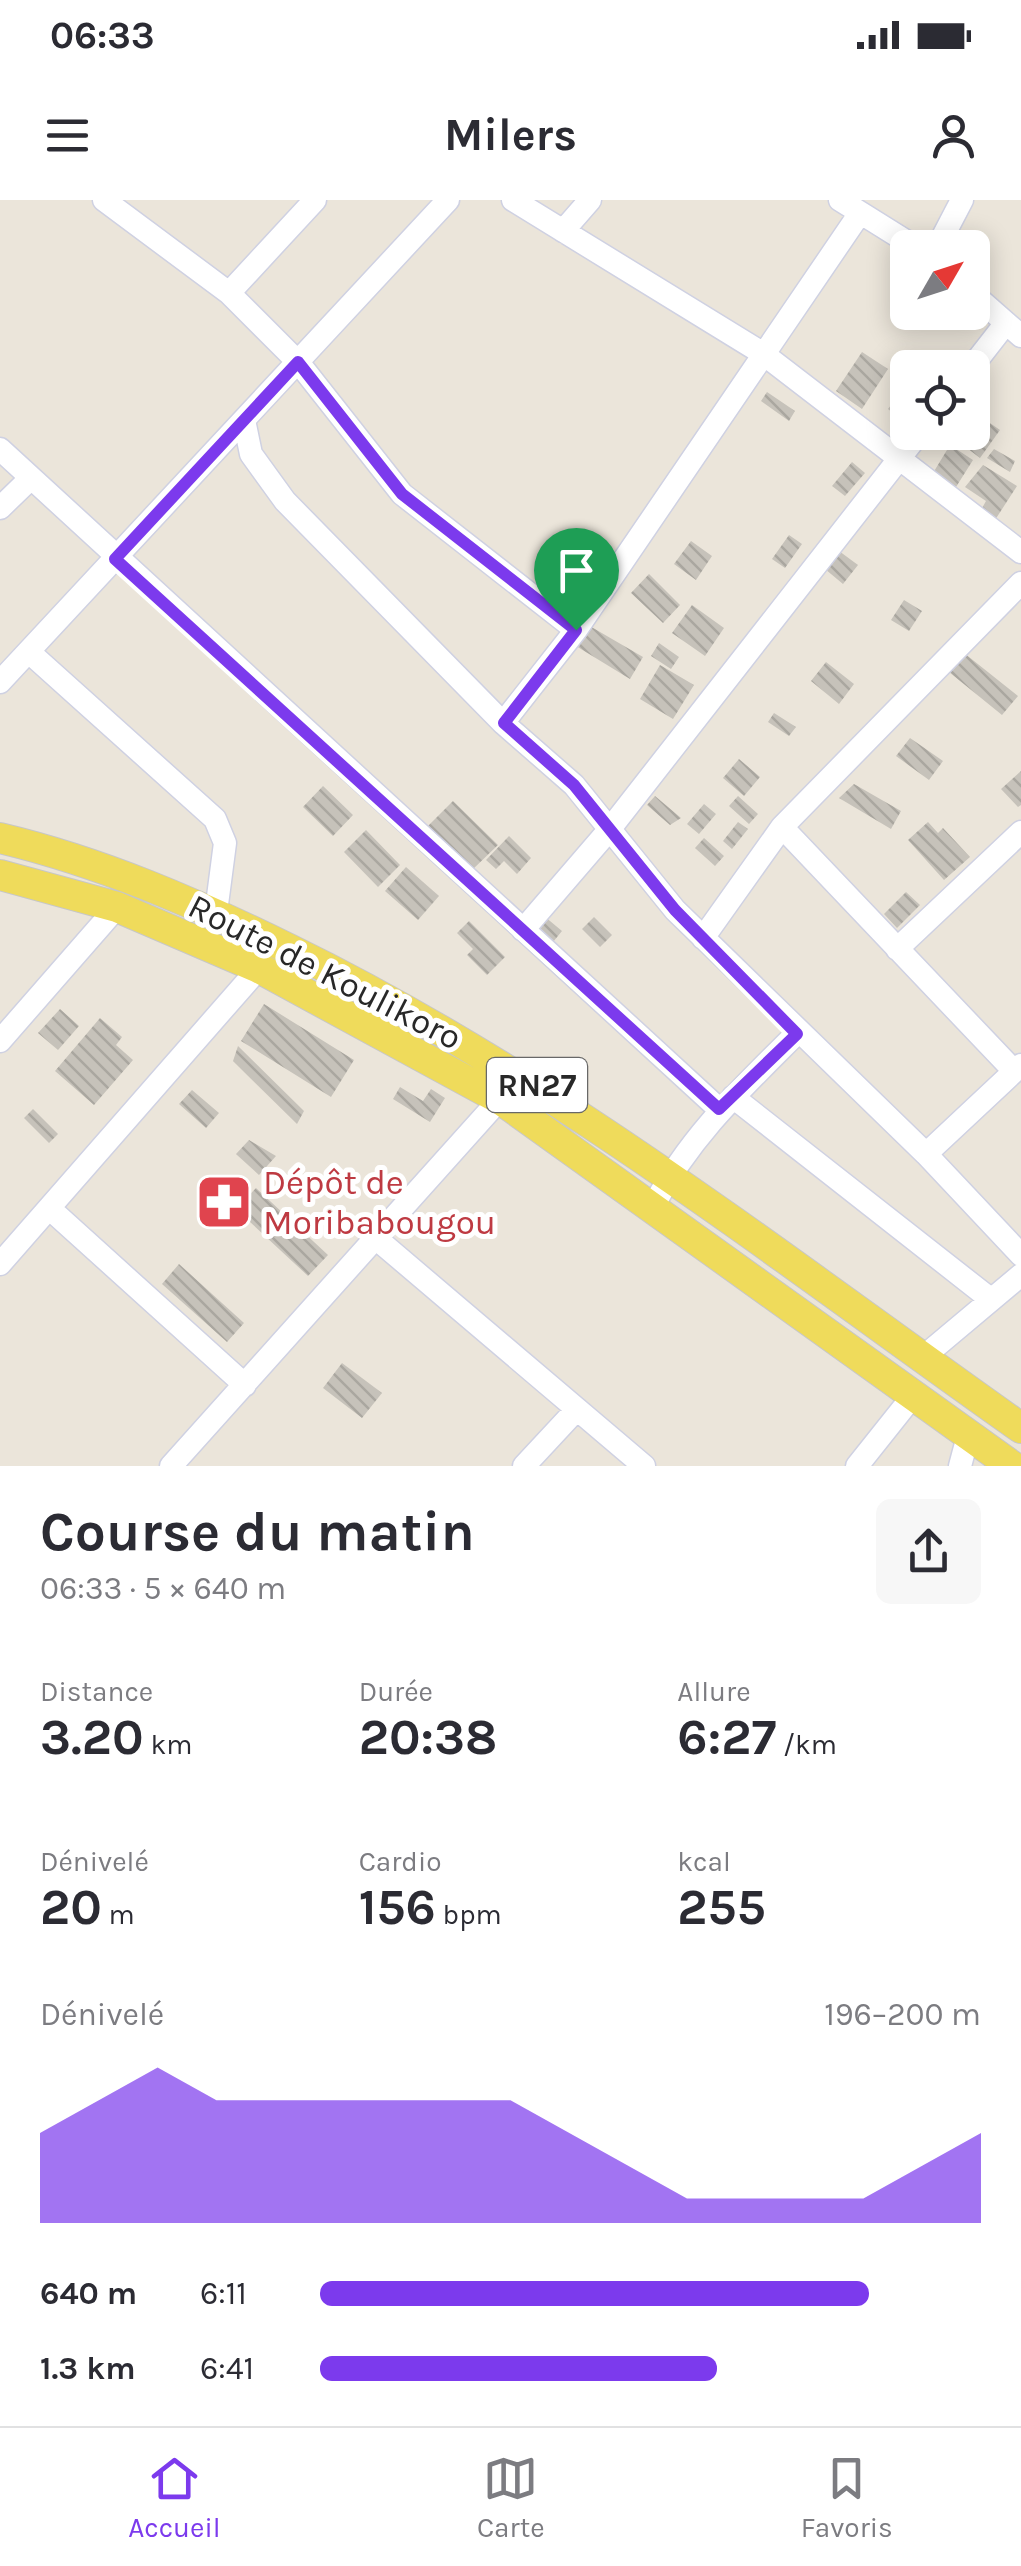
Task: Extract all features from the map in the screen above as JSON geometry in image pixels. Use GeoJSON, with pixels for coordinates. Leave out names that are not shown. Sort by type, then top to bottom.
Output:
{"type":"FeatureCollection","features":[{"type":"Feature","properties":{"kind":"main road","name":"Route de Koulikoro"},"geometry":{"type":"LineString","coordinates":[[0,838],[141,882],[216,912],[426,1020],[538,1086],[660,1192],[912,1397],[1012,1466]]}},
{"type":"Feature","properties":{"kind":"main road","name":"Route de Koulikoro"},"geometry":{"type":"LineString","coordinates":[[0,875],[117,907],[259,968],[500,1099],[660,1192],[922,1358],[1021,1428]]}},
{"type":"Feature","properties":{"kind":"street"},"geometry":{"type":"LineString","coordinates":[[104,200],[230,293],[298,362],[402,494],[576,630]]}},
{"type":"Feature","properties":{"kind":"street"},"geometry":{"type":"LineString","coordinates":[[230,293],[315,200]]}},
{"type":"Feature","properties":{"kind":"street"},"geometry":{"type":"LineString","coordinates":[[0,682],[448,200]]}},
{"type":"Feature","properties":{"kind":"street"},"geometry":{"type":"LineString","coordinates":[[513,200],[762,353],[1021,552]]}},
{"type":"Feature","properties":{"kind":"street"},"geometry":{"type":"LineString","coordinates":[[563,231],[590,200]]}},
{"type":"Feature","properties":{"kind":"street"},"geometry":{"type":"LineString","coordinates":[[947,230],[962,200]]}},
{"type":"Feature","properties":{"kind":"street"},"geometry":{"type":"LineString","coordinates":[[504,723],[576,630],[762,353],[850,206],[890,231]]}},
{"type":"Feature","properties":{"kind":"street"},"geometry":{"type":"LineString","coordinates":[[990,308],[1014,329],[990,351]]}},
{"type":"Feature","properties":{"kind":"street"},"geometry":{"type":"LineString","coordinates":[[244,420],[252,454],[285,500],[504,723],[574,785],[703,938],[797,1034],[926,1154],[1021,1256]]}},
{"type":"Feature","properties":{"kind":"street"},"geometry":{"type":"LineString","coordinates":[[0,448],[115,559],[523,930],[726,1103],[990,1298]]}},
{"type":"Feature","properties":{"kind":"street"},"geometry":{"type":"LineString","coordinates":[[523,930],[609,830],[907,450]]}},
{"type":"Feature","properties":{"kind":"street"},"geometry":{"type":"LineString","coordinates":[[0,508],[31,478]]}},
{"type":"Feature","properties":{"kind":"street"},"geometry":{"type":"LineString","coordinates":[[703,938],[782,827],[1021,584]]}},
{"type":"Feature","properties":{"kind":"street"},"geometry":{"type":"LineString","coordinates":[[29,652],[215,819],[224,844],[216,912]]}},
{"type":"Feature","properties":{"kind":"street"},"geometry":{"type":"LineString","coordinates":[[782,827],[1017,1068],[926,1154]]}},
{"type":"Feature","properties":{"kind":"street"},"geometry":{"type":"LineString","coordinates":[[897,949],[1021,832]]}},
{"type":"Feature","properties":{"kind":"street"},"geometry":{"type":"LineString","coordinates":[[0,1041],[117,907]]}},
{"type":"Feature","properties":{"kind":"street"},"geometry":{"type":"LineString","coordinates":[[0,1264],[259,968]]}},
{"type":"Feature","properties":{"kind":"street"},"geometry":{"type":"LineString","coordinates":[[660,1192],[726,1103],[797,1034]]}},
{"type":"Feature","properties":{"kind":"street"},"geometry":{"type":"LineString","coordinates":[[171,1466],[378,1240],[500,1099]]}},
{"type":"Feature","properties":{"kind":"street"},"geometry":{"type":"LineString","coordinates":[[49,1208],[245,1385]]}},
{"type":"Feature","properties":{"kind":"street"},"geometry":{"type":"LineString","coordinates":[[378,1240],[644,1466]]}},
{"type":"Feature","properties":{"kind":"street"},"geometry":{"type":"LineString","coordinates":[[922,1358],[1021,1275]]}},
{"type":"Feature","properties":{"kind":"street"},"geometry":{"type":"LineString","coordinates":[[857,1466],[912,1397]]}},
{"type":"Feature","properties":{"kind":"street"},"geometry":{"type":"LineString","coordinates":[[524,1466],[577,1409]]}},
{"type":"Feature","properties":{"kind":"street"},"geometry":{"type":"LineString","coordinates":[[960,1466],[968,1436]]}},
{"type":"Feature","properties":{"kind":"building"},"geometry":{"type":"Polygon","coordinates":[[[862,352],[888,369],[862,409],[836,391],[862,352]]]}},
{"type":"Feature","properties":{"kind":"building"},"geometry":{"type":"Polygon","coordinates":[[[767,392],[795,411],[789,421],[761,401],[767,392]]]}},
{"type":"Feature","properties":{"kind":"building"},"geometry":{"type":"Polygon","coordinates":[[[990,423],[1000,430],[990,444],[990,423]]]}},
{"type":"Feature","properties":{"kind":"building"},"geometry":{"type":"Polygon","coordinates":[[[994,449],[1015,461],[1010,472],[987,458],[994,449]]]}},
{"type":"Feature","properties":{"kind":"building"},"geometry":{"type":"Polygon","coordinates":[[[947,450],[958,450],[973,460],[956,487],[933,473],[947,450]]]}},
{"type":"Feature","properties":{"kind":"building"},"geometry":{"type":"Polygon","coordinates":[[[970,450],[986,450],[980,458],[970,450]]]}},
{"type":"Feature","properties":{"kind":"building"},"geometry":{"type":"Polygon","coordinates":[[[852,462],[865,473],[845,496],[832,486],[852,462]]]}},
{"type":"Feature","properties":{"kind":"building"},"geometry":{"type":"Polygon","coordinates":[[[983,465],[1017,486],[995,520],[981,510],[986,501],[965,487],[983,465]]]}},
{"type":"Feature","properties":{"kind":"building"},"geometry":{"type":"Polygon","coordinates":[[[789,535],[802,544],[785,568],[772,559],[789,535]]]}},
{"type":"Feature","properties":{"kind":"building"},"geometry":{"type":"Polygon","coordinates":[[[691,541],[712,556],[696,580],[674,564],[691,541]]]}},
{"type":"Feature","properties":{"kind":"building"},"geometry":{"type":"Polygon","coordinates":[[[839,551],[858,565],[843,584],[825,569],[839,551]]]}},
{"type":"Feature","properties":{"kind":"building"},"geometry":{"type":"Polygon","coordinates":[[[649,574],[680,605],[663,623],[631,593],[649,574]]]}},
{"type":"Feature","properties":{"kind":"building"},"geometry":{"type":"Polygon","coordinates":[[[904,600],[922,611],[909,631],[891,620],[904,600]]]}},
{"type":"Feature","properties":{"kind":"building"},"geometry":{"type":"Polygon","coordinates":[[[692,605],[724,628],[705,656],[672,633],[692,605]]]}},
{"type":"Feature","properties":{"kind":"building"},"geometry":{"type":"Polygon","coordinates":[[[588,625],[643,657],[630,679],[576,646],[588,625]]]}},
{"type":"Feature","properties":{"kind":"building"},"geometry":{"type":"Polygon","coordinates":[[[659,643],[679,657],[671,669],[651,656],[659,643]]]}},
{"type":"Feature","properties":{"kind":"building"},"geometry":{"type":"Polygon","coordinates":[[[964,653],[1018,696],[1002,715],[949,672],[964,653]]]}},
{"type":"Feature","properties":{"kind":"building"},"geometry":{"type":"Polygon","coordinates":[[[826,662],[854,684],[839,704],[811,681],[826,662]]]}},
{"type":"Feature","properties":{"kind":"building"},"geometry":{"type":"Polygon","coordinates":[[[660,665],[694,685],[673,719],[640,699],[660,665]]]}},
{"type":"Feature","properties":{"kind":"building"},"geometry":{"type":"Polygon","coordinates":[[[774,713],[796,727],[789,736],[768,722],[774,713]]]}},
{"type":"Feature","properties":{"kind":"building"},"geometry":{"type":"Polygon","coordinates":[[[910,738],[943,761],[929,780],[896,756],[910,738]]]}},
{"type":"Feature","properties":{"kind":"building"},"geometry":{"type":"Polygon","coordinates":[[[739,759],[760,777],[744,796],[723,778],[739,759]]]}},
{"type":"Feature","properties":{"kind":"building"},"geometry":{"type":"Polygon","coordinates":[[[1021,771],[1021,805],[1018,807],[1001,789],[1021,771]]]}},
{"type":"Feature","properties":{"kind":"building"},"geometry":{"type":"Polygon","coordinates":[[[854,784],[901,811],[891,829],[839,798],[854,784]]]}},
{"type":"Feature","properties":{"kind":"building"},"geometry":{"type":"Polygon","coordinates":[[[323,786],[353,815],[333,836],[303,807],[323,786]]]}},
{"type":"Feature","properties":{"kind":"building"},"geometry":{"type":"Polygon","coordinates":[[[655,796],[681,818],[670,825],[647,805],[655,796]]]}},
{"type":"Feature","properties":{"kind":"building"},"geometry":{"type":"Polygon","coordinates":[[[738,796],[758,814],[749,824],[729,806],[738,796]]]}},
{"type":"Feature","properties":{"kind":"building"},"geometry":{"type":"Polygon","coordinates":[[[453,801],[498,845],[471,871],[427,827],[453,801]]]}},
{"type":"Feature","properties":{"kind":"building"},"geometry":{"type":"Polygon","coordinates":[[[704,804],[716,814],[699,834],[687,824],[704,804]]]}},
{"type":"Feature","properties":{"kind":"building"},"geometry":{"type":"Polygon","coordinates":[[[738,822],[748,829],[732,849],[723,841],[738,822]]]}},
{"type":"Feature","properties":{"kind":"building"},"geometry":{"type":"Polygon","coordinates":[[[928,822],[938,833],[943,828],[970,857],[944,880],[908,840],[928,822]]]}},
{"type":"Feature","properties":{"kind":"building"},"geometry":{"type":"Polygon","coordinates":[[[366,830],[400,865],[378,887],[344,852],[366,830]]]}},
{"type":"Feature","properties":{"kind":"building"},"geometry":{"type":"Polygon","coordinates":[[[509,836],[531,858],[517,874],[504,861],[496,869],[486,860],[509,836]]]}},
{"type":"Feature","properties":{"kind":"building"},"geometry":{"type":"Polygon","coordinates":[[[704,838],[724,856],[715,866],[695,848],[704,838]]]}},
{"type":"Feature","properties":{"kind":"building"},"geometry":{"type":"Polygon","coordinates":[[[406,867],[439,896],[418,920],[385,891],[406,867]]]}},
{"type":"Feature","properties":{"kind":"building"},"geometry":{"type":"Polygon","coordinates":[[[906,892],[920,905],[897,928],[884,914],[906,892]]]}},
{"type":"Feature","properties":{"kind":"building"},"geometry":{"type":"Polygon","coordinates":[[[544,916],[562,931],[553,942],[535,926],[544,916]]]}},
{"type":"Feature","properties":{"kind":"building"},"geometry":{"type":"Polygon","coordinates":[[[594,917],[612,935],[600,947],[582,929],[594,917]]]}},
{"type":"Feature","properties":{"kind":"building"},"geometry":{"type":"Polygon","coordinates":[[[469,921],[505,957],[487,975],[467,955],[473,949],[457,933],[469,921]]]}},
{"type":"Feature","properties":{"kind":"building"},"geometry":{"type":"Polygon","coordinates":[[[264,1004],[354,1060],[331,1097],[241,1041],[264,1004]]]}},
{"type":"Feature","properties":{"kind":"building"},"geometry":{"type":"Polygon","coordinates":[[[60,1009],[79,1026],[58,1050],[38,1033],[60,1009]]]}},
{"type":"Feature","properties":{"kind":"building"},"geometry":{"type":"Polygon","coordinates":[[[100,1018],[122,1037],[116,1045],[133,1060],[94,1105],[55,1071],[100,1018]]]}},
{"type":"Feature","properties":{"kind":"building"},"geometry":{"type":"Polygon","coordinates":[[[238,1046],[304,1111],[297,1124],[233,1061],[238,1046]]]}},
{"type":"Feature","properties":{"kind":"building"},"geometry":{"type":"Polygon","coordinates":[[[400,1087],[423,1101],[431,1089],[445,1098],[430,1122],[393,1099],[400,1087]]]}},
{"type":"Feature","properties":{"kind":"building"},"geometry":{"type":"Polygon","coordinates":[[[192,1090],[219,1113],[206,1128],[179,1104],[192,1090]]]}},
{"type":"Feature","properties":{"kind":"building"},"geometry":{"type":"Polygon","coordinates":[[[33,1109],[58,1134],[49,1143],[24,1118],[33,1109]]]}},
{"type":"Feature","properties":{"kind":"building"},"geometry":{"type":"Polygon","coordinates":[[[249,1140],[276,1156],[259,1175],[236,1154],[249,1140]]]}},
{"type":"Feature","properties":{"kind":"building"},"geometry":{"type":"Polygon","coordinates":[[[256,1188],[328,1255],[308,1276],[236,1209],[256,1188]]]}},
{"type":"Feature","properties":{"kind":"building"},"geometry":{"type":"Polygon","coordinates":[[[179,1264],[244,1323],[227,1342],[162,1284],[179,1264]]]}},
{"type":"Feature","properties":{"kind":"building"},"geometry":{"type":"Polygon","coordinates":[[[342,1363],[382,1393],[362,1418],[323,1388],[342,1363]]]}},
{"type":"Feature","properties":{"kind":"place","name":"Dépôt de Moribabougou"},"geometry":{"type":"Point","coordinates":[224,1202]}},
{"type":"Feature","properties":{"kind":"route"},"geometry":{"type":"LineString","coordinates":[[298,362],[402,494],[576,630],[504,723],[574,785],[675,910],[797,1034],[719,1109],[115,559],[298,362]]}}]}
